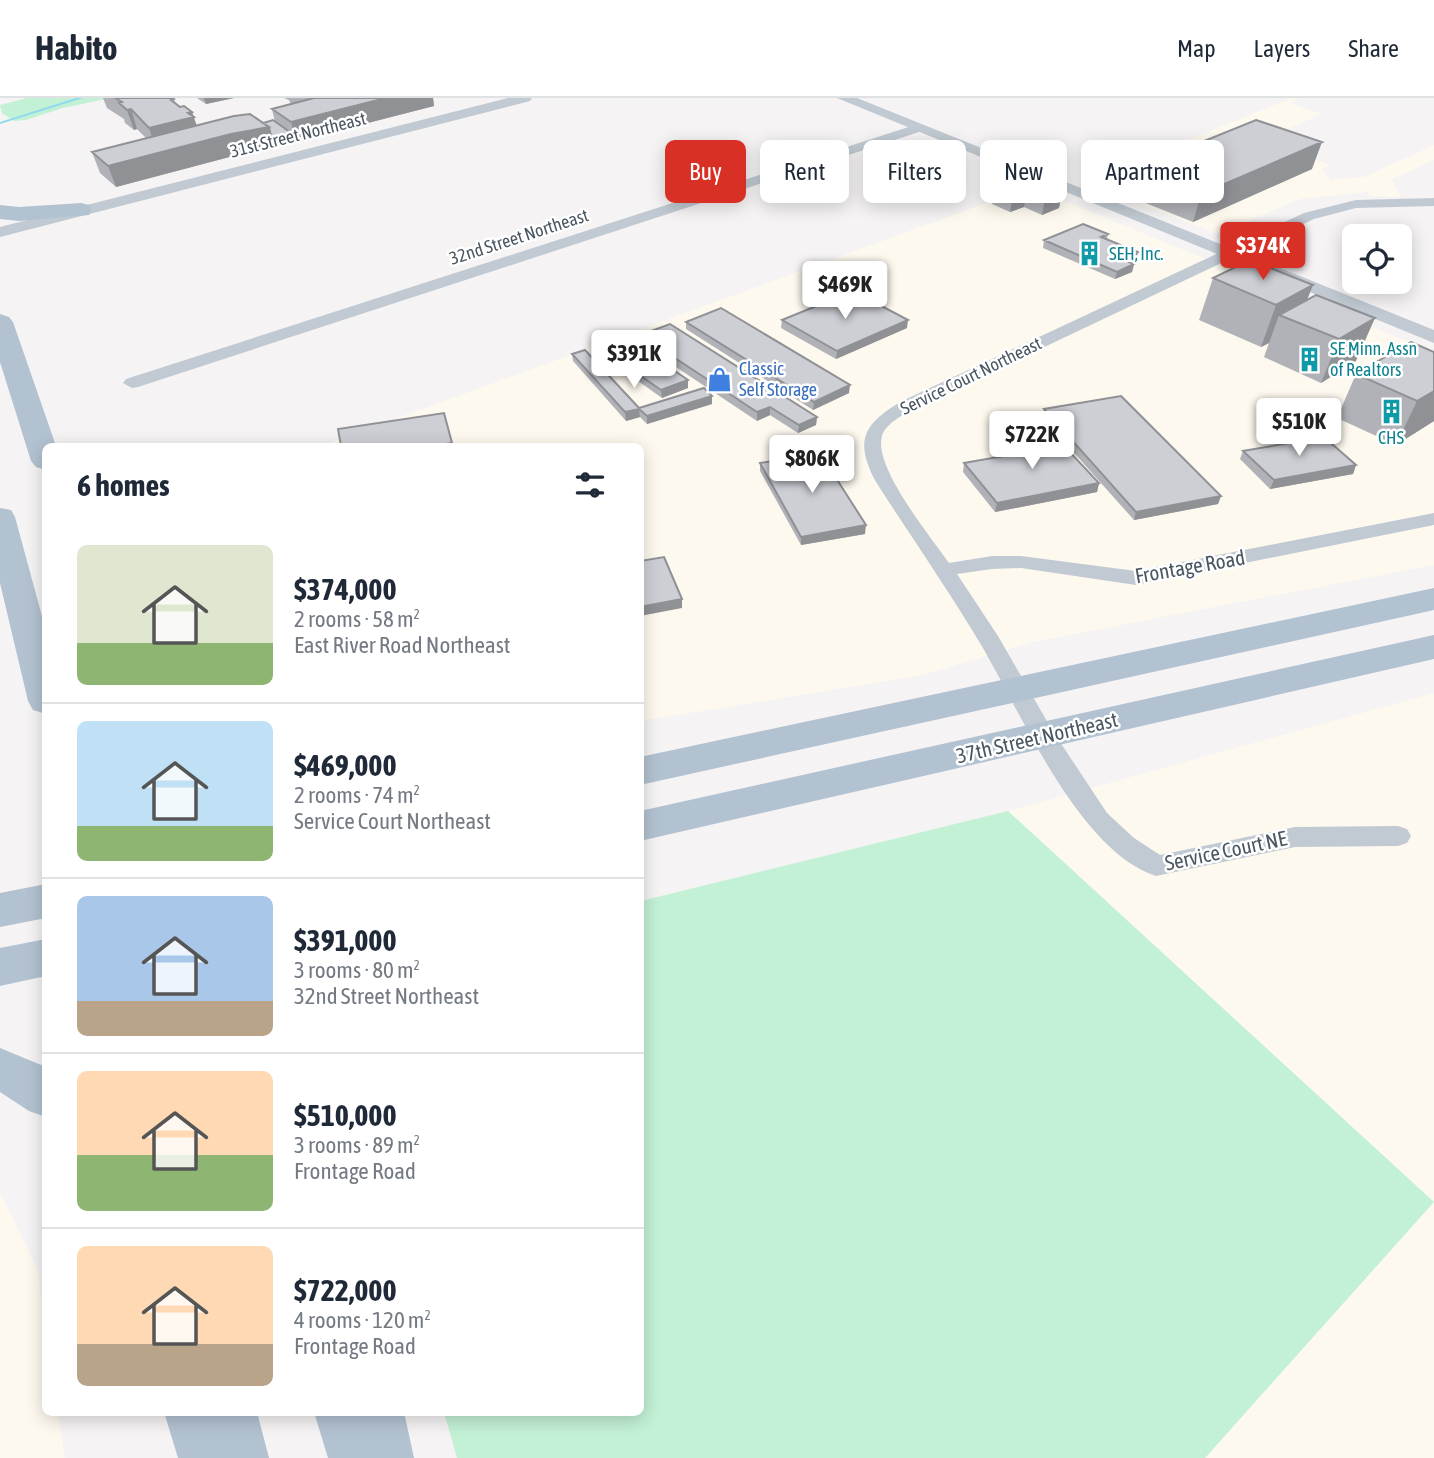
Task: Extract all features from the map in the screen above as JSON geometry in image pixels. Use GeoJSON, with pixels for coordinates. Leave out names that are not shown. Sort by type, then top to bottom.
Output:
{"type":"FeatureCollection","features":[{"type":"Feature","properties":{"kind":"main road"},"geometry":{"type":"LineString","coordinates":[[0,212],[27,214],[81,210]]}},
{"type":"Feature","properties":{"kind":"main road"},"geometry":{"type":"LineString","coordinates":[[0,322],[42,449]]}},
{"type":"Feature","properties":{"kind":"main road"},"geometry":{"type":"LineString","coordinates":[[0,517],[42,685]]}},
{"type":"Feature","properties":{"kind":"main road"},"geometry":{"type":"LineString","coordinates":[[644,770],[1434,599]]}},
{"type":"Feature","properties":{"kind":"main road","name":"37th Street Northeast"},"geometry":{"type":"LineString","coordinates":[[644,825],[1434,647]]}},
{"type":"Feature","properties":{"kind":"main road"},"geometry":{"type":"LineString","coordinates":[[644,759],[795,738]]}},
{"type":"Feature","properties":{"kind":"main road"},"geometry":{"type":"LineString","coordinates":[[644,844],[838,783]]}},
{"type":"Feature","properties":{"kind":"main road"},"geometry":{"type":"LineString","coordinates":[[0,911],[42,902]]}},
{"type":"Feature","properties":{"kind":"main road"},"geometry":{"type":"LineString","coordinates":[[0,967],[42,958]]}},
{"type":"Feature","properties":{"kind":"main road"},"geometry":{"type":"LineString","coordinates":[[0,1069],[27,1081],[42,1092]]}},
{"type":"Feature","properties":{"kind":"main road"},"geometry":{"type":"LineString","coordinates":[[193,1416],[207,1458]]}},
{"type":"Feature","properties":{"kind":"main road"},"geometry":{"type":"LineString","coordinates":[[230,1416],[240,1458]]}},
{"type":"Feature","properties":{"kind":"main road"},"geometry":{"type":"LineString","coordinates":[[343,1416],[357,1458]]}},
{"type":"Feature","properties":{"kind":"main road"},"geometry":{"type":"LineString","coordinates":[[376,1416],[385,1458]]}},
{"type":"Feature","properties":{"kind":"street","name":"31st Street Northeast"},"geometry":{"type":"LineString","coordinates":[[0,232],[525,98]]}},
{"type":"Feature","properties":{"kind":"street"},"geometry":{"type":"LineString","coordinates":[[844,98],[1434,337]]}},
{"type":"Feature","properties":{"kind":"street","name":"32nd Street Northeast"},"geometry":{"type":"LineString","coordinates":[[132,383],[918,128]]}},
{"type":"Feature","properties":{"kind":"street","name":"Service Court Northeast"},"geometry":{"type":"LineString","coordinates":[[1018,689],[873,458],[870,447],[875,430],[893,413],[908,405],[1309,216],[1339,206],[1399,201],[1434,202]]}},
{"type":"Feature","properties":{"kind":"street","name":"Frontage Road"},"geometry":{"type":"LineString","coordinates":[[945,570],[986,562],[1021,562],[1102,576],[1136,578],[1434,519]]}},
{"type":"Feature","properties":{"kind":"street","name":"Service Court NE"},"geometry":{"type":"LineString","coordinates":[[1018,689],[1044,736],[1098,820],[1125,845],[1156,866],[1294,837],[1398,836]]}},
{"type":"Feature","properties":{"kind":"shaded area"},"geometry":{"type":"Polygon","coordinates":[[[1292,98],[1300,98],[1290,103],[1322,114],[1262,140],[1330,165],[1322,169],[1331,180],[1364,177],[1434,145],[1434,160],[1392,179],[1401,197],[1370,196],[1368,192],[1300,199],[1218,234],[1137,203],[1224,203],[1224,140],[1187,140],[1292,98]]]}},
{"type":"Feature","properties":{"kind":"shaded area"},"geometry":{"type":"Polygon","coordinates":[[[1067,202],[1434,352],[1434,565],[1033,642],[923,675],[644,721],[644,443],[329,443],[986,203],[1067,202]]]}},
{"type":"Feature","properties":{"kind":"shaded area"},"geometry":{"type":"Polygon","coordinates":[[[1434,693],[1434,1458],[1205,1458],[1433,1202],[1008,811],[1434,693]]]}},
{"type":"Feature","properties":{"kind":"shaded area"},"geometry":{"type":"Polygon","coordinates":[[[0,1193],[37,1268],[42,1300],[42,1416],[59,1416],[65,1458],[0,1458],[0,1193]]]}},
{"type":"Feature","properties":{"kind":"green space"},"geometry":{"type":"Polygon","coordinates":[[[27,98],[111,98],[63,108],[26,120],[14,121],[2,113],[0,105],[27,98]]]}},
{"type":"Feature","properties":{"kind":"green space"},"geometry":{"type":"Polygon","coordinates":[[[1008,811],[1434,1202],[1205,1458],[457,1458],[445,1416],[644,1416],[644,900],[1008,811]]]}},
{"type":"Feature","properties":{"kind":"building"},"geometry":{"type":"Polygon","coordinates":[[[115,98],[173,98],[171,100],[180,107],[184,106],[194,117],[149,128],[131,109],[127,110],[119,103],[122,102],[115,98]]]}},
{"type":"Feature","properties":{"kind":"building"},"geometry":{"type":"Polygon","coordinates":[[[314,98],[386,98],[291,122],[272,109],[314,98]]]}},
{"type":"Feature","properties":{"kind":"building"},"geometry":{"type":"Polygon","coordinates":[[[250,114],[269,127],[231,134],[108,166],[92,152],[234,116],[250,114]]]}},
{"type":"Feature","properties":{"kind":"building"},"geometry":{"type":"Polygon","coordinates":[[[273,120],[294,135],[272,140],[269,127],[263,123],[273,120]]]}},
{"type":"Feature","properties":{"kind":"building"},"geometry":{"type":"Polygon","coordinates":[[[1256,120],[1322,142],[1224,184],[1224,140],[1207,140],[1256,120]]]}},
{"type":"Feature","properties":{"kind":"building","name":"SEH, Inc."},"geometry":{"type":"Polygon","coordinates":[[[1083,224],[1108,234],[1101,237],[1138,252],[1122,259],[1134,264],[1117,272],[1044,240],[1083,224]]]}},
{"type":"Feature","properties":{"kind":"building"},"geometry":{"type":"Polygon","coordinates":[[[1250,260],[1313,285],[1276,305],[1213,278],[1250,260]]]}},
{"type":"Feature","properties":{"kind":"building"},"geometry":{"type":"Polygon","coordinates":[[[853,291],[908,320],[837,351],[782,320],[853,291]]]}},
{"type":"Feature","properties":{"kind":"building"},"geometry":{"type":"Polygon","coordinates":[[[1316,295],[1375,318],[1339,339],[1279,315],[1316,295]]]}},
{"type":"Feature","properties":{"kind":"building"},"geometry":{"type":"Polygon","coordinates":[[[721,308],[850,385],[814,402],[686,322],[721,308]]]}},
{"type":"Feature","properties":{"kind":"building","name":"Classic Self Storage"},"geometry":{"type":"Polygon","coordinates":[[[670,324],[817,417],[799,425],[770,407],[757,412],[640,335],[670,324]]]}},
{"type":"Feature","properties":{"kind":"building"},"geometry":{"type":"Polygon","coordinates":[[[628,339],[688,380],[661,390],[602,349],[628,339]]]}},
{"type":"Feature","properties":{"kind":"building"},"geometry":{"type":"Polygon","coordinates":[[[1411,342],[1434,352],[1434,391],[1417,401],[1356,374],[1411,342]]]}},
{"type":"Feature","properties":{"kind":"building"},"geometry":{"type":"Polygon","coordinates":[[[585,350],[639,408],[704,388],[712,396],[647,416],[639,409],[625,412],[572,354],[585,350]]]}},
{"type":"Feature","properties":{"kind":"building"},"geometry":{"type":"Polygon","coordinates":[[[1121,396],[1221,496],[1136,512],[1044,409],[1121,396]]]}},
{"type":"Feature","properties":{"kind":"building"},"geometry":{"type":"Polygon","coordinates":[[[444,413],[452,443],[340,443],[338,429],[444,413]]]}},
{"type":"Feature","properties":{"kind":"building"},"geometry":{"type":"Polygon","coordinates":[[[1051,432],[1099,483],[997,503],[964,463],[1032,451],[1020,437],[1051,432]]]}},
{"type":"Feature","properties":{"kind":"building"},"geometry":{"type":"Polygon","coordinates":[[[1324,437],[1356,465],[1274,480],[1243,451],[1324,437]]]}},
{"type":"Feature","properties":{"kind":"building"},"geometry":{"type":"Polygon","coordinates":[[[820,453],[866,525],[801,537],[760,463],[820,453]]]}},
{"type":"Feature","properties":{"kind":"building"},"geometry":{"type":"Polygon","coordinates":[[[664,557],[682,599],[644,606],[644,560],[664,557]]]}},
{"type":"Feature","properties":{"kind":"waterway"},"geometry":{"type":"LineString","coordinates":[[1,123],[81,98]]}},
{"type":"Feature","properties":{"kind":"place","name":"SEH, Inc."},"geometry":{"type":"Point","coordinates":[1089,254]}},
{"type":"Feature","properties":{"kind":"place","name":"SE Minn. Assn of Realtors"},"geometry":{"type":"Point","coordinates":[1310,359]}},
{"type":"Feature","properties":{"kind":"place","name":"Classic Self Storage"},"geometry":{"type":"Point","coordinates":[719,379]}},
{"type":"Feature","properties":{"kind":"place","name":"CHS"},"geometry":{"type":"Point","coordinates":[1391,411]}}]}
